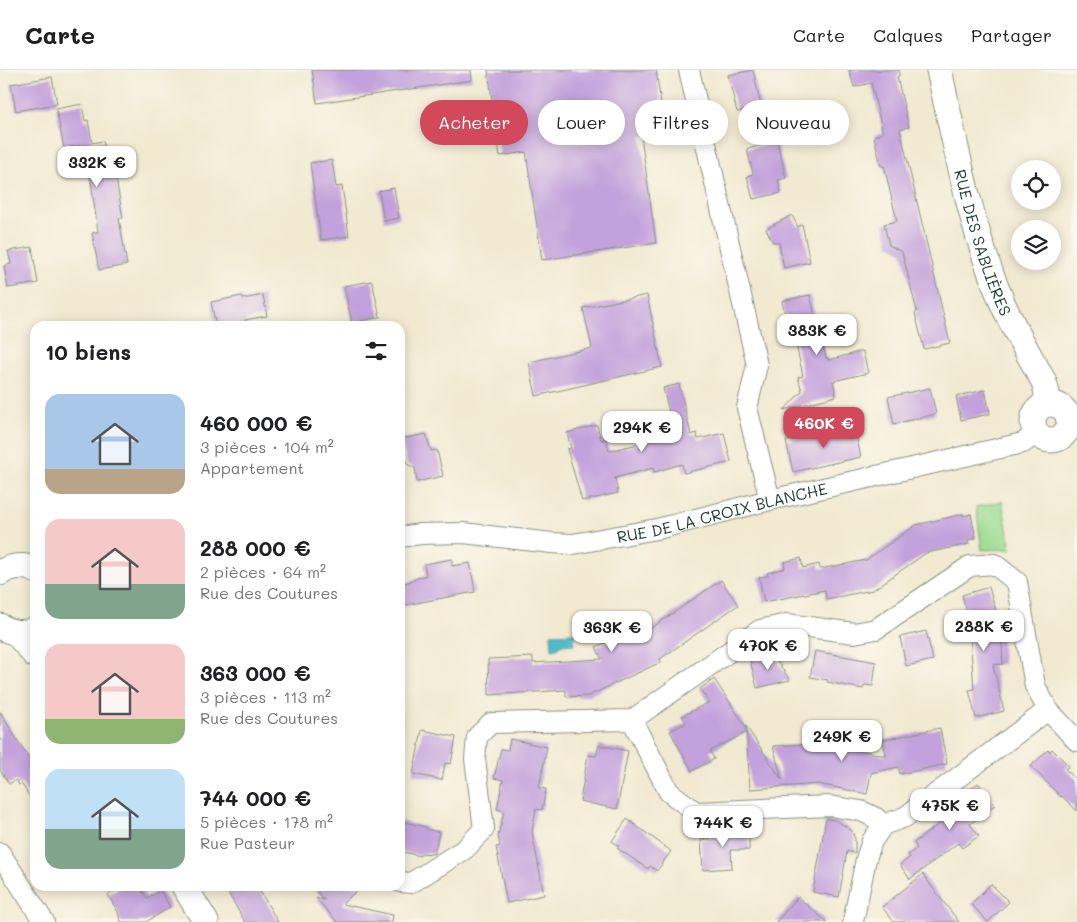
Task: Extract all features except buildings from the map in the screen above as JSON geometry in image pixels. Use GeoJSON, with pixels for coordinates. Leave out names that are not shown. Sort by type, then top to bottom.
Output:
{"type":"FeatureCollection","features":[{"type":"Feature","properties":{"kind":"street"},"geometry":{"type":"LineString","coordinates":[[689,70],[757,365],[747,408],[770,500]]}},
{"type":"Feature","properties":{"kind":"street","name":"RUE DES SABLIÈRES"},"geometry":{"type":"LineString","coordinates":[[939,70],[967,195],[983,250],[1000,298],[1044,382],[1047,393],[1046,404]]}},
{"type":"Feature","properties":{"kind":"street"},"geometry":{"type":"LineString","coordinates":[[1046,404],[1058,405],[1067,414],[1071,438],[1044,439],[1036,432],[1033,427],[1034,416],[1041,406],[1046,404]]}},
{"type":"Feature","properties":{"kind":"street","name":"RUE DE LA CROIX BLANCHE"},"geometry":{"type":"LineString","coordinates":[[405,536],[463,533],[573,544],[657,529],[770,500],[1023,443],[1036,432]]}},
{"type":"Feature","properties":{"kind":"street"},"geometry":{"type":"LineString","coordinates":[[405,882],[411,883],[465,849],[484,828],[475,758],[477,737],[491,723],[632,720],[760,630],[787,624],[854,633],[876,628],[970,566],[994,564],[1017,582],[1035,686],[1048,710],[1077,741]]}},
{"type":"Feature","properties":{"kind":"street"},"geometry":{"type":"LineString","coordinates":[[2,570],[19,566],[30,569]]}},
{"type":"Feature","properties":{"kind":"street"},"geometry":{"type":"LineString","coordinates":[[17,629],[30,648]]}},
{"type":"Feature","properties":{"kind":"street"},"geometry":{"type":"LineString","coordinates":[[853,922],[866,859],[872,841],[883,826],[905,817],[1048,710]]}},
{"type":"Feature","properties":{"kind":"street"},"geometry":{"type":"LineString","coordinates":[[632,720],[669,792],[696,812],[830,806],[861,811],[876,818],[883,826]]}},
{"type":"Feature","properties":{"kind":"street"},"geometry":{"type":"LineString","coordinates":[[0,853],[44,922]]}},
{"type":"Feature","properties":{"kind":"street"},"geometry":{"type":"LineString","coordinates":[[187,891],[206,922]]}},
{"type":"Feature","properties":{"kind":"green space"},"geometry":{"type":"Polygon","coordinates":[[[1002,501],[1011,549],[982,550],[976,507],[1002,501]]]}},
{"type":"Feature","properties":{"kind":"water"},"geometry":{"type":"Polygon","coordinates":[[[574,633],[575,644],[559,645],[558,649],[552,649],[551,634],[574,633]]]}}]}
